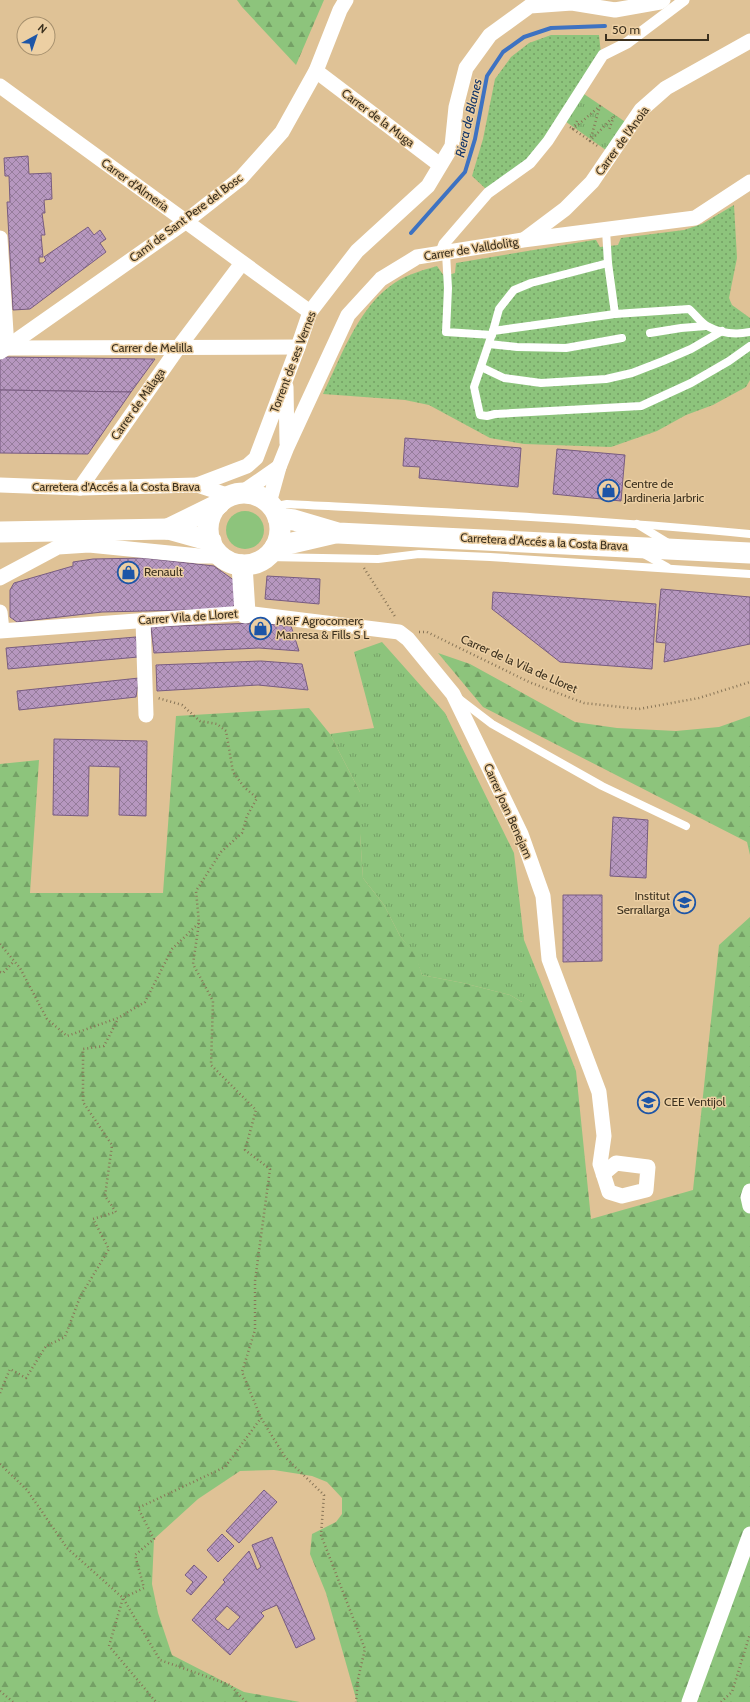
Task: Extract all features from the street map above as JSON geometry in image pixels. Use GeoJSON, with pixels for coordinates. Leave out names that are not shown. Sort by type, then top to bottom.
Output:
{"type":"FeatureCollection","features":[{"type":"Feature","properties":{"kind":"main road"},"geometry":{"type":"LineString","coordinates":[[254,495],[273,510],[280,527],[280,536],[271,552],[253,564],[242,565],[231,562],[216,549],[209,531],[210,520],[230,498],[254,495]]}},
{"type":"Feature","properties":{"kind":"main road","name":"Carretera d'Accés a la Costa Brava"},"geometry":{"type":"LineString","coordinates":[[168,529],[230,498]]}},
{"type":"Feature","properties":{"kind":"main road","name":"Carretera d'Accés a la Costa Brava"},"geometry":{"type":"LineString","coordinates":[[273,510],[294,520],[338,532],[750,553]]}},
{"type":"Feature","properties":{"kind":"main road","name":"Carretera d'Accés a la Costa Brava"},"geometry":{"type":"LineString","coordinates":[[0,532],[168,529],[216,549]]}},
{"type":"Feature","properties":{"kind":"main road","name":"Carretera d'Accés a la Costa Brava"},"geometry":{"type":"LineString","coordinates":[[271,552],[338,532]]}},
{"type":"Feature","properties":{"kind":"main road"},"geometry":{"type":"LineString","coordinates":[[242,565],[245,613]]}},
{"type":"Feature","properties":{"kind":"street","name":"Camí de Sant Pere del Bosc"},"geometry":{"type":"LineString","coordinates":[[3,350],[185,222],[241,178],[282,132],[316,71],[340,10],[346,0]]}},
{"type":"Feature","properties":{"kind":"street","name":"Torrent de ses Vernes"},"geometry":{"type":"LineString","coordinates":[[197,485],[247,466],[256,458],[310,312],[357,251],[428,186],[452,146],[456,107],[466,68],[490,35],[529,3],[572,3],[615,10],[660,2],[663,0]]}},
{"type":"Feature","properties":{"kind":"street"},"geometry":{"type":"LineString","coordinates":[[443,253],[444,244],[488,193],[530,163],[548,141],[603,55],[627,43],[684,0]]}},
{"type":"Feature","properties":{"kind":"street","name":"Carrer de l'Anoia"},"geometry":{"type":"LineString","coordinates":[[523,240],[565,208],[592,182],[641,110],[666,88],[750,41]]}},
{"type":"Feature","properties":{"kind":"street","name":"Carrer de la Muga"},"geometry":{"type":"LineString","coordinates":[[316,71],[440,165]]}},
{"type":"Feature","properties":{"kind":"street","name":"Carrer d'Almeria"},"geometry":{"type":"LineString","coordinates":[[0,86],[310,312]]}},
{"type":"Feature","properties":{"kind":"street","name":"Carrer de Valldolitg"},"geometry":{"type":"LineString","coordinates":[[273,510],[279,467],[348,315],[380,279],[417,257],[523,240],[695,218],[750,182]]}},
{"type":"Feature","properties":{"kind":"street"},"geometry":{"type":"LineString","coordinates":[[0,238],[3,350]]}},
{"type":"Feature","properties":{"kind":"street","name":"Carrer de Màlaga"},"geometry":{"type":"LineString","coordinates":[[80,488],[178,348],[242,263]]}},
{"type":"Feature","properties":{"kind":"street","name":"Carrer de Melilla"},"geometry":{"type":"LineString","coordinates":[[3,350],[298,347]]}},
{"type":"Feature","properties":{"kind":"street","name":"Carrer de Valldolitg"},"geometry":{"type":"LineString","coordinates":[[286,378],[287,447]]}},
{"type":"Feature","properties":{"kind":"street"},"geometry":{"type":"LineString","coordinates":[[230,498],[279,467]]}},
{"type":"Feature","properties":{"kind":"street","name":"Carretera d'Accés a la Costa Brava"},"geometry":{"type":"LineString","coordinates":[[0,486],[80,488],[197,485],[230,498]]}},
{"type":"Feature","properties":{"kind":"street"},"geometry":{"type":"LineString","coordinates":[[0,578],[58,547],[89,544],[199,556],[216,549]]}},
{"type":"Feature","properties":{"kind":"street"},"geometry":{"type":"LineString","coordinates":[[0,612],[1,631]]}},
{"type":"Feature","properties":{"kind":"street","name":"Carrer Vila de Lloret"},"geometry":{"type":"LineString","coordinates":[[1,631],[245,613],[403,632]]}},
{"type":"Feature","properties":{"kind":"street"},"geometry":{"type":"LineString","coordinates":[[143,620],[146,715]]}},
{"type":"Feature","properties":{"kind":"street","name":"Carrer Joan Benejam"},"geometry":{"type":"LineString","coordinates":[[403,632],[453,694],[521,834],[543,896],[548,958],[599,1092],[604,1136],[600,1164],[603,1174]]}},
{"type":"Feature","properties":{"kind":"street"},"geometry":{"type":"LineString","coordinates":[[750,1191],[748,1197],[750,1206]]}},
{"type":"Feature","properties":{"kind":"street"},"geometry":{"type":"LineString","coordinates":[[689,1702],[750,1534]]}},
{"type":"Feature","properties":{"kind":"lane"},"geometry":{"type":"LineString","coordinates":[[606,230],[608,263],[615,314]]}},
{"type":"Feature","properties":{"kind":"lane"},"geometry":{"type":"LineString","coordinates":[[443,253],[448,288],[446,332],[493,333],[615,314],[689,309],[706,326]]}},
{"type":"Feature","properties":{"kind":"lane"},"geometry":{"type":"LineString","coordinates":[[608,263],[531,283],[514,290],[499,308],[493,333],[474,387],[480,415],[487,416],[495,414],[642,406],[691,383],[729,361],[750,346]]}},
{"type":"Feature","properties":{"kind":"lane"},"geometry":{"type":"LineString","coordinates":[[650,333],[706,326],[739,334],[750,332]]}},
{"type":"Feature","properties":{"kind":"lane"},"geometry":{"type":"LineString","coordinates":[[481,367],[504,378],[541,383],[606,379],[663,361],[691,349],[722,331]]}},
{"type":"Feature","properties":{"kind":"lane"},"geometry":{"type":"LineString","coordinates":[[488,344],[517,348],[566,348],[622,338]]}},
{"type":"Feature","properties":{"kind":"lane"},"geometry":{"type":"LineString","coordinates":[[273,510],[287,504],[636,524],[750,534]]}},
{"type":"Feature","properties":{"kind":"lane"},"geometry":{"type":"LineString","coordinates":[[636,524],[654,536],[680,549]]}},
{"type":"Feature","properties":{"kind":"lane"},"geometry":{"type":"LineString","coordinates":[[632,546],[645,555],[670,568]]}},
{"type":"Feature","properties":{"kind":"lane"},"geometry":{"type":"LineString","coordinates":[[271,552],[359,559],[378,559],[419,554],[490,557],[750,574]]}},
{"type":"Feature","properties":{"kind":"lane"},"geometry":{"type":"LineString","coordinates":[[453,694],[492,724],[602,786],[686,826]]}},
{"type":"Feature","properties":{"kind":"path"},"geometry":{"type":"LineString","coordinates":[[573,129],[600,106],[590,141]]}},
{"type":"Feature","properties":{"kind":"path"},"geometry":{"type":"LineString","coordinates":[[573,129],[579,116]]}},
{"type":"Feature","properties":{"kind":"path"},"geometry":{"type":"LineString","coordinates":[[590,141],[614,116],[607,136]]}},
{"type":"Feature","properties":{"kind":"path"},"geometry":{"type":"LineString","coordinates":[[561,119],[603,149]]}},
{"type":"Feature","properties":{"kind":"path"},"geometry":{"type":"LineString","coordinates":[[359,559],[403,632]]}},
{"type":"Feature","properties":{"kind":"path","name":"Carrer de la Vila de Lloret"},"geometry":{"type":"LineString","coordinates":[[403,632],[427,632],[529,682],[584,703],[639,710],[699,698],[750,682]]}},
{"type":"Feature","properties":{"kind":"path"},"geometry":{"type":"LineString","coordinates":[[146,699],[162,698],[182,705],[200,721],[217,724],[226,731],[233,772],[244,787],[258,798],[247,816],[242,833],[221,852],[196,890],[199,923],[193,964],[213,1001],[210,1065],[256,1110],[245,1150],[270,1169],[255,1281],[255,1330],[242,1372],[261,1418],[285,1457],[324,1495],[322,1535],[365,1648],[358,1679],[356,1702]]}},
{"type":"Feature","properties":{"kind":"path"},"geometry":{"type":"LineString","coordinates":[[0,944],[20,968],[46,1019],[67,1036],[118,1018],[145,1002],[172,949],[199,923]]}},
{"type":"Feature","properties":{"kind":"path"},"geometry":{"type":"LineString","coordinates":[[0,972],[4,972],[14,961]]}},
{"type":"Feature","properties":{"kind":"path"},"geometry":{"type":"LineString","coordinates":[[0,1393],[10,1369],[26,1378],[46,1346],[65,1337],[80,1297],[109,1249],[93,1219],[116,1212],[105,1196],[112,1145],[83,1102],[83,1049],[104,1046],[118,1018]]}},
{"type":"Feature","properties":{"kind":"path"},"geometry":{"type":"LineString","coordinates":[[156,1702],[109,1646],[123,1598],[144,1588],[135,1555],[154,1539],[138,1508],[225,1467],[261,1418]]}},
{"type":"Feature","properties":{"kind":"path"},"geometry":{"type":"LineString","coordinates":[[0,1464],[27,1490],[67,1548],[123,1598],[160,1660],[230,1685],[246,1702]]}},
{"type":"Feature","properties":{"kind":"path"},"geometry":{"type":"LineString","coordinates":[[721,1702],[732,1692],[750,1634]]}},
{"type":"Feature","properties":{"kind":"path"},"geometry":{"type":"LineString","coordinates":[[0,1691],[13,1702]]}},
{"type":"Feature","properties":{"kind":"green space"},"geometry":{"type":"Polygon","coordinates":[[[237,0],[324,0],[296,65],[242,7],[237,0]]]}},
{"type":"Feature","properties":{"kind":"green space"},"geometry":{"type":"Polygon","coordinates":[[[551,35],[599,35],[601,54],[529,162],[487,190],[472,176],[483,139],[495,79],[511,57],[529,43],[551,35]]]}},
{"type":"Feature","properties":{"kind":"green space"},"geometry":{"type":"Polygon","coordinates":[[[581,92],[630,125],[610,153],[562,119],[581,92]]]}},
{"type":"Feature","properties":{"kind":"green space"},"geometry":{"type":"Polygon","coordinates":[[[734,205],[737,258],[729,298],[732,305],[750,318],[750,380],[746,387],[713,405],[686,415],[657,431],[611,447],[524,444],[490,438],[429,405],[405,400],[323,394],[350,336],[368,309],[389,287],[405,277],[437,266],[444,276],[455,273],[456,263],[594,240],[596,240],[600,247],[618,245],[621,238],[684,230],[702,224],[734,205]]]}},
{"type":"Feature","properties":{"kind":"green space"},"geometry":{"type":"Polygon","coordinates":[[[241,511],[249,511],[259,516],[263,523],[263,537],[259,544],[249,549],[241,549],[231,544],[229,541],[226,534],[226,526],[231,516],[234,514],[241,511]]]}},
{"type":"Feature","properties":{"kind":"green space"},"geometry":{"type":"Polygon","coordinates":[[[382,642],[445,713],[514,853],[524,940],[549,1002],[522,1002],[510,995],[463,983],[422,975],[415,955],[400,936],[384,905],[363,878],[360,834],[360,792],[330,734],[374,728],[354,652],[382,642]]]}},
{"type":"Feature","properties":{"kind":"green space"},"geometry":{"type":"Polygon","coordinates":[[[438,653],[470,664],[575,722],[617,728],[676,731],[719,727],[750,716],[750,855],[747,842],[483,707],[438,653]]]}},
{"type":"Feature","properties":{"kind":"green space"},"geometry":{"type":"Polygon","coordinates":[[[309,708],[330,734],[360,792],[360,834],[363,878],[384,905],[400,936],[416,955],[422,975],[463,983],[510,995],[522,1002],[549,1002],[576,1071],[591,1219],[693,1190],[719,945],[750,917],[750,1702],[357,1702],[326,1593],[310,1554],[312,1534],[336,1522],[342,1514],[342,1498],[327,1482],[312,1476],[274,1470],[240,1471],[198,1499],[154,1539],[152,1584],[158,1613],[172,1655],[244,1692],[300,1702],[0,1702],[0,764],[39,760],[30,893],[163,893],[176,716],[309,708]]]}},
{"type":"Feature","properties":{"kind":"building"},"geometry":{"type":"Polygon","coordinates":[[[28,156],[29,174],[51,173],[52,199],[44,200],[45,213],[42,213],[45,235],[41,235],[43,257],[39,257],[39,263],[43,263],[46,260],[44,257],[88,227],[94,235],[100,230],[106,239],[100,243],[106,252],[30,309],[13,310],[7,202],[10,202],[9,176],[5,176],[4,158],[28,156]]]}},
{"type":"Feature","properties":{"kind":"building"},"geometry":{"type":"Polygon","coordinates":[[[5,357],[155,359],[131,392],[0,390],[0,360],[5,357]]]}},
{"type":"Feature","properties":{"kind":"building"},"geometry":{"type":"Polygon","coordinates":[[[0,390],[131,392],[88,454],[0,453],[0,390]]]}},
{"type":"Feature","properties":{"kind":"building"},"geometry":{"type":"Polygon","coordinates":[[[405,438],[521,448],[518,487],[419,478],[420,467],[403,466],[405,438]]]}},
{"type":"Feature","properties":{"kind":"building"},"geometry":{"type":"Polygon","coordinates":[[[557,449],[625,455],[621,501],[553,494],[557,449]]]}},
{"type":"Feature","properties":{"kind":"building"},"geometry":{"type":"Polygon","coordinates":[[[144,558],[214,566],[235,581],[237,601],[231,609],[102,612],[17,622],[10,617],[10,590],[14,583],[73,566],[73,562],[93,559],[144,558]]]}},
{"type":"Feature","properties":{"kind":"building"},"geometry":{"type":"Polygon","coordinates":[[[267,576],[320,579],[319,604],[265,599],[267,576]]]}},
{"type":"Feature","properties":{"kind":"building"},"geometry":{"type":"Polygon","coordinates":[[[661,589],[750,597],[750,644],[664,662],[666,643],[656,642],[661,589]]]}},
{"type":"Feature","properties":{"kind":"building"},"geometry":{"type":"Polygon","coordinates":[[[493,592],[656,604],[652,669],[560,662],[492,609],[493,592]]]}},
{"type":"Feature","properties":{"kind":"building"},"geometry":{"type":"Polygon","coordinates":[[[255,623],[291,626],[299,651],[259,648],[154,653],[151,627],[255,623]]]}},
{"type":"Feature","properties":{"kind":"building"},"geometry":{"type":"Polygon","coordinates":[[[136,637],[138,657],[8,669],[6,648],[136,637]]]}},
{"type":"Feature","properties":{"kind":"building"},"geometry":{"type":"Polygon","coordinates":[[[261,661],[302,664],[308,690],[258,685],[157,691],[156,665],[261,661]]]}},
{"type":"Feature","properties":{"kind":"building"},"geometry":{"type":"Polygon","coordinates":[[[139,678],[136,697],[19,710],[17,691],[139,678]]]}},
{"type":"Feature","properties":{"kind":"building"},"geometry":{"type":"Polygon","coordinates":[[[54,739],[147,741],[146,816],[119,815],[120,767],[89,766],[88,816],[53,815],[54,739]]]}},
{"type":"Feature","properties":{"kind":"building"},"geometry":{"type":"Polygon","coordinates":[[[613,817],[648,820],[646,878],[610,876],[613,817]]]}},
{"type":"Feature","properties":{"kind":"building"},"geometry":{"type":"Polygon","coordinates":[[[563,895],[602,895],[602,961],[563,962],[563,895]]]}},
{"type":"Feature","properties":{"kind":"building"},"geometry":{"type":"Polygon","coordinates":[[[264,1490],[277,1502],[239,1543],[226,1531],[264,1490]]]}},
{"type":"Feature","properties":{"kind":"building"},"geometry":{"type":"Polygon","coordinates":[[[222,1534],[234,1546],[218,1562],[207,1550],[222,1534]]]}},
{"type":"Feature","properties":{"kind":"building"},"geometry":{"type":"Polygon","coordinates":[[[272,1537],[315,1639],[296,1648],[277,1605],[261,1613],[264,1616],[230,1655],[192,1620],[225,1582],[223,1580],[249,1551],[257,1570],[261,1567],[252,1545],[272,1537]],[[227,1606],[215,1619],[228,1630],[240,1617],[227,1606]]]}},
{"type":"Feature","properties":{"kind":"building"},"geometry":{"type":"Polygon","coordinates":[[[194,1565],[207,1577],[191,1595],[186,1591],[193,1582],[185,1575],[194,1565]]]}},
{"type":"Feature","properties":{"kind":"waterway","name":"Riera de Blanes"},"geometry":{"type":"LineString","coordinates":[[411,233],[465,172],[475,139],[487,76],[503,52],[524,37],[551,28],[605,26]]}},
{"type":"Feature","properties":{"kind":"place","name":"Centre de Jardineria Jarbric"},"geometry":{"type":"Point","coordinates":[609,491]}},
{"type":"Feature","properties":{"kind":"place","name":"Renault"},"geometry":{"type":"Point","coordinates":[128,572]}},
{"type":"Feature","properties":{"kind":"place","name":"M&F Agrocomerç Manresa & Fills S L"},"geometry":{"type":"Point","coordinates":[261,628]}},
{"type":"Feature","properties":{"kind":"place","name":"Institut Serrallarga"},"geometry":{"type":"Point","coordinates":[685,903]}},
{"type":"Feature","properties":{"kind":"place","name":"CEE Ventijol"},"geometry":{"type":"Point","coordinates":[648,1102]}}]}
